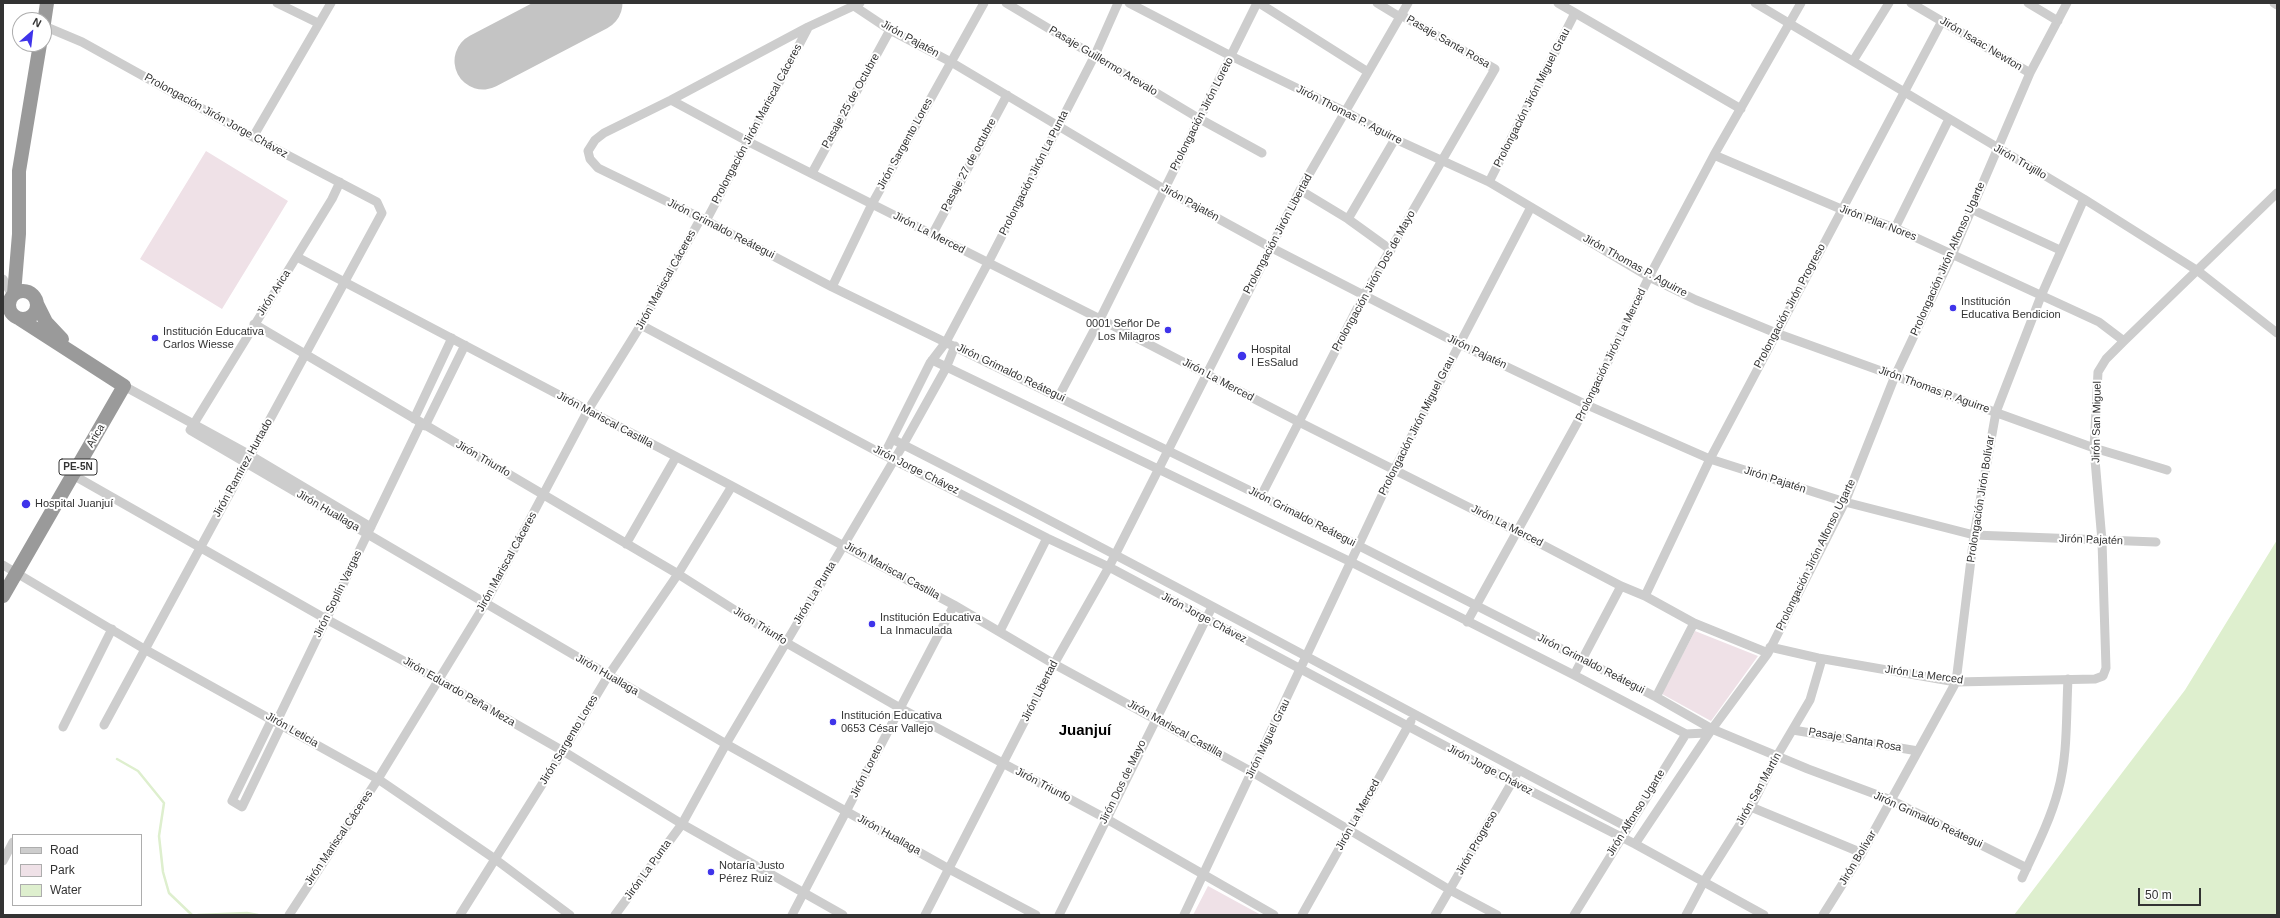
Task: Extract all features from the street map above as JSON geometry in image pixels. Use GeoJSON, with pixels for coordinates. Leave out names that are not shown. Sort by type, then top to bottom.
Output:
{"type":"FeatureCollection","features":[{"type":"Feature","properties":{"kind":"highway"},"geometry":{"type":"LineString","coordinates":[[39,52],[19,171],[19,250],[10,300],[13,314],[124,386]]}},
{"type":"Feature","properties":{"kind":"highway"},"geometry":{"type":"LineString","coordinates":[[19,250],[27,281],[46,322],[78,355]]}},
{"type":"Feature","properties":{"kind":"highway"},"geometry":{"type":"LineString","coordinates":[[10,300],[26,291],[36,300],[36,310],[32,316],[20,319]]}},
{"type":"Feature","properties":{"kind":"highway","name":"Arica"},"geometry":{"type":"LineString","coordinates":[[3,596],[124,386]]}},
{"type":"Feature","properties":{"kind":"street"},"geometry":{"type":"LineString","coordinates":[[277,3],[318,23]]}},
{"type":"Feature","properties":{"kind":"street"},"geometry":{"type":"LineString","coordinates":[[253,137],[331,3]]}},
{"type":"Feature","properties":{"kind":"street","name":"Jirón Sargento Lores"},"geometry":{"type":"LineString","coordinates":[[832,288],[872,204],[984,3]]}},
{"type":"Feature","properties":{"kind":"street","name":"Pasaje Guillermo Arevalo"},"geometry":{"type":"LineString","coordinates":[[1006,3],[1200,119],[1262,153]]}},
{"type":"Feature","properties":{"kind":"street","name":"Prolongación Jirón La Punta"},"geometry":{"type":"LineString","coordinates":[[946,342],[1095,56],[1118,3]]}},
{"type":"Feature","properties":{"kind":"street","name":"Jirón Thomas P. Aguirre"},"geometry":{"type":"LineString","coordinates":[[1129,3],[1231,56],[1346,112],[1395,139],[1489,182],[1649,277],[1696,300],[1776,332],[2094,448],[2167,470]]}},
{"type":"Feature","properties":{"kind":"street"},"geometry":{"type":"LineString","coordinates":[[1258,3],[1368,72]]}},
{"type":"Feature","properties":{"kind":"street","name":"Prolongación Jirón Loreto"},"geometry":{"type":"LineString","coordinates":[[1058,396],[1100,319],[1258,3]]}},
{"type":"Feature","properties":{"kind":"street","name":"Pasaje Santa Rosa"},"geometry":{"type":"LineString","coordinates":[[1377,3],[1495,69]]}},
{"type":"Feature","properties":{"kind":"street","name":"Prolongación Jirón Libertad"},"geometry":{"type":"LineString","coordinates":[[1158,469],[1300,190],[1408,3]]}},
{"type":"Feature","properties":{"kind":"street"},"geometry":{"type":"LineString","coordinates":[[1558,3],[1741,109]]}},
{"type":"Feature","properties":{"kind":"street","name":"Jirón Trujillo"},"geometry":{"type":"LineString","coordinates":[[1755,3],[2084,199],[2198,271],[2277,332]]}},
{"type":"Feature","properties":{"kind":"street","name":"Prolongación Jirón La Merced"},"geometry":{"type":"LineString","coordinates":[[1467,622],[1587,405],[1649,277],[1714,154],[1801,3]]}},
{"type":"Feature","properties":{"kind":"street"},"geometry":{"type":"LineString","coordinates":[[1853,61],[1889,3]]}},
{"type":"Feature","properties":{"kind":"street","name":"Jirón Isaac Newton"},"geometry":{"type":"LineString","coordinates":[[1911,3],[1942,20],[2030,74]]}},
{"type":"Feature","properties":{"kind":"street"},"geometry":{"type":"LineString","coordinates":[[2028,3],[2058,21]]}},
{"type":"Feature","properties":{"kind":"street","name":"Prolongación Jirón Alfonso Ugarte"},"geometry":{"type":"LineString","coordinates":[[1635,844],[1712,729],[1769,650],[1845,502],[1895,376],[1952,255],[2030,74],[2068,3]]}},
{"type":"Feature","properties":{"kind":"street"},"geometry":{"type":"LineString","coordinates":[[671,100],[808,27],[857,5]]}},
{"type":"Feature","properties":{"kind":"street","name":"Jirón Pajatén"},"geometry":{"type":"LineString","coordinates":[[857,5],[890,30],[951,62],[1164,189],[1270,247],[1459,344],[1587,405],[1710,459],[1845,502],[1974,534],[2102,541],[2156,542]]}},
{"type":"Feature","properties":{"kind":"street","name":"Prolongación Jirón Miguel Grau"},"geometry":{"type":"LineString","coordinates":[[1489,182],[1575,13]]}},
{"type":"Feature","properties":{"kind":"street","name":"Prolongación Jirón Progreso"},"geometry":{"type":"LineString","coordinates":[[1645,596],[1710,459],[1942,20]]}},
{"type":"Feature","properties":{"kind":"street","name":"Prolongación Jirón Mariscal Cáceres"},"geometry":{"type":"LineString","coordinates":[[703,219],[808,27]]}},
{"type":"Feature","properties":{"kind":"street","name":"Prolongación Jirón Jorge Chávez"},"geometry":{"type":"LineString","coordinates":[[52,28],[82,42],[253,137],[377,202],[382,213]]}},
{"type":"Feature","properties":{"kind":"street","name":"Pasaje 25 de Octubre"},"geometry":{"type":"LineString","coordinates":[[812,173],[890,30]]}},
{"type":"Feature","properties":{"kind":"street","name":"Prolongación Jirón Dos de Mayo"},"geometry":{"type":"LineString","coordinates":[[1261,496],[1364,295],[1495,69]]}},
{"type":"Feature","properties":{"kind":"street","name":"Pasaje 27 de octubre"},"geometry":{"type":"LineString","coordinates":[[932,235],[1007,95]]}},
{"type":"Feature","properties":{"kind":"street","name":"Jirón La Merced"},"geometry":{"type":"LineString","coordinates":[[671,100],[747,141],[1206,373],[1298,422],[1395,468],[1621,586],[1645,596],[1694,623],[1769,650],[1956,682],[2095,679],[2103,676]]}},
{"type":"Feature","properties":{"kind":"street","name":"Jirón Grimaldo Reátegui"},"geometry":{"type":"LineString","coordinates":[[671,100],[604,133],[595,140],[588,151],[590,159],[598,168],[703,219],[832,288],[956,346],[1261,496],[1582,661],[1656,697],[1712,729],[1891,800],[2027,868]]}},
{"type":"Feature","properties":{"kind":"street"},"geometry":{"type":"LineString","coordinates":[[1895,228],[1949,119]]}},
{"type":"Feature","properties":{"kind":"street"},"geometry":{"type":"LineString","coordinates":[[1348,219],[1395,139]]}},
{"type":"Feature","properties":{"kind":"street","name":"Jirón Pilar Nores"},"geometry":{"type":"LineString","coordinates":[[1714,154],[1841,209],[1895,228],[2099,322],[2124,341]]}},
{"type":"Feature","properties":{"kind":"street","name":"Jirón Arica"},"geometry":{"type":"LineString","coordinates":[[194,424],[332,199],[340,182]]}},
{"type":"Feature","properties":{"kind":"street"},"geometry":{"type":"LineString","coordinates":[[1300,190],[1348,219],[1391,250]]}},
{"type":"Feature","properties":{"kind":"street","name":"Jirón San Miguel"},"geometry":{"type":"LineString","coordinates":[[2103,676],[2106,668],[2102,541],[2094,448],[2098,372],[2106,358],[2198,271],[2277,193]]}},
{"type":"Feature","properties":{"kind":"street","name":"Prolongación Jirón Bolívar"},"geometry":{"type":"LineString","coordinates":[[1891,800],[1956,682],[1974,534],[1996,412],[2060,250],[2084,199]]}},
{"type":"Feature","properties":{"kind":"street","name":"Prolongación Jirón Miguel Grau"},"geometry":{"type":"LineString","coordinates":[[1351,562],[1395,468],[1531,207]]}},
{"type":"Feature","properties":{"kind":"street"},"geometry":{"type":"LineString","coordinates":[[1971,209],[2060,250]]}},
{"type":"Feature","properties":{"kind":"street","name":"Jirón Ramírez Hurtado"},"geometry":{"type":"LineString","coordinates":[[104,725],[382,213]]}},
{"type":"Feature","properties":{"kind":"street","name":"Jirón Mariscal Cáceres"},"geometry":{"type":"LineString","coordinates":[[289,915],[378,779],[485,604],[588,410],[641,325],[703,219]]}},
{"type":"Feature","properties":{"kind":"street","name":"Jirón Mariscal Castilla"},"geometry":{"type":"LineString","coordinates":[[297,257],[843,545],[1000,631],[1054,664],[1252,772],[1450,890],[1497,915]]}},
{"type":"Feature","properties":{"kind":"street"},"geometry":{"type":"LineString","coordinates":[[3,279],[10,300]]}},
{"type":"Feature","properties":{"kind":"street","name":"Jirón Triunfo"},"geometry":{"type":"LineString","coordinates":[[254,324],[678,574],[786,642],[900,708],[1105,818],[1274,915]]}},
{"type":"Feature","properties":{"kind":"street","name":"Jirón Jorge Chávez"},"geometry":{"type":"LineString","coordinates":[[641,325],[884,455],[1048,538],[1109,567],[1206,620],[1513,782],[1635,844],[1703,883],[1764,915]]}},
{"type":"Feature","properties":{"kind":"street","name":"Jirón Soplín Vargas"},"geometry":{"type":"LineString","coordinates":[[277,721],[232,801],[242,806],[277,721],[420,423],[452,338]]}},
{"type":"Feature","properties":{"kind":"street"},"geometry":{"type":"LineString","coordinates":[[884,455],[932,360],[946,342]]}},
{"type":"Feature","properties":{"kind":"street","name":"Jirón Soplín Vargas"},"geometry":{"type":"LineString","coordinates":[[420,423],[465,345]]}},
{"type":"Feature","properties":{"kind":"street","name":"Jirón La Punta"},"geometry":{"type":"LineString","coordinates":[[615,915],[682,824],[726,744],[903,445],[946,368],[956,346]]}},
{"type":"Feature","properties":{"kind":"street","name":"Jirón Grimaldo Reátegui"},"geometry":{"type":"LineString","coordinates":[[932,360],[1351,562],[1574,675],[1686,734]]}},
{"type":"Feature","properties":{"kind":"street","name":"Jirón Huallaga"},"geometry":{"type":"LineString","coordinates":[[124,386],[250,454],[485,604],[608,676],[846,812],[1036,915]]}},
{"type":"Feature","properties":{"kind":"street","name":"Jirón Huallaga"},"geometry":{"type":"LineString","coordinates":[[194,424],[190,430],[245,464],[369,531]]}},
{"type":"Feature","properties":{"kind":"street","name":"Jirón Jorge Chávez"},"geometry":{"type":"LineString","coordinates":[[892,439],[1212,607],[1308,655],[1414,715],[1627,827]]}},
{"type":"Feature","properties":{"kind":"street"},"geometry":{"type":"LineString","coordinates":[[626,544],[676,457]]}},
{"type":"Feature","properties":{"kind":"street","name":"Jirón Libertad"},"geometry":{"type":"LineString","coordinates":[[926,915],[1054,664],[1109,567],[1158,469]]}},
{"type":"Feature","properties":{"kind":"street","name":"Jirón Eduardo Peña Meza"},"geometry":{"type":"LineString","coordinates":[[73,475],[326,619],[438,679],[563,751],[682,824],[843,915]]}},
{"type":"Feature","properties":{"kind":"street","name":"Jirón Sargento Lores"},"geometry":{"type":"LineString","coordinates":[[460,915],[563,751],[608,676],[678,574],[732,486]]}},
{"type":"Feature","properties":{"kind":"street"},"geometry":{"type":"LineString","coordinates":[[1000,631],[1048,538]]}},
{"type":"Feature","properties":{"kind":"street","name":"Jirón Miguel Grau"},"geometry":{"type":"LineString","coordinates":[[1184,915],[1351,562]]}},
{"type":"Feature","properties":{"kind":"street","name":"Jirón Leticia"},"geometry":{"type":"LineString","coordinates":[[3,565],[146,650],[277,721],[378,779],[495,858],[570,915]]}},
{"type":"Feature","properties":{"kind":"street"},"geometry":{"type":"LineString","coordinates":[[1574,675],[1621,586]]}},
{"type":"Feature","properties":{"kind":"street","name":"Jirón Loreto"},"geometry":{"type":"LineString","coordinates":[[792,915],[954,606]]}},
{"type":"Feature","properties":{"kind":"street","name":"Jirón Dos de Mayo"},"geometry":{"type":"LineString","coordinates":[[1059,915],[1105,818],[1212,607]]}},
{"type":"Feature","properties":{"kind":"street"},"geometry":{"type":"LineString","coordinates":[[1656,697],[1694,623]]}},
{"type":"Feature","properties":{"kind":"street"},"geometry":{"type":"LineString","coordinates":[[63,727],[112,629]]}},
{"type":"Feature","properties":{"kind":"street","name":"Jirón San Martín"},"geometry":{"type":"LineString","coordinates":[[1686,915],[1703,883],[1751,807],[1777,756],[1810,700],[1822,659]]}},
{"type":"Feature","properties":{"kind":"street"},"geometry":{"type":"LineString","coordinates":[[2022,878],[2052,810],[2059,790],[2065,753],[2068,679]]}},
{"type":"Feature","properties":{"kind":"street","name":"Jirón La Merced"},"geometry":{"type":"LineString","coordinates":[[1302,915],[1414,715]]}},
{"type":"Feature","properties":{"kind":"street"},"geometry":{"type":"LineString","coordinates":[[1686,734],[1705,733],[1712,729]]}},
{"type":"Feature","properties":{"kind":"street","name":"Pasaje Santa Rosa"},"geometry":{"type":"LineString","coordinates":[[1792,730],[1918,751]]}},
{"type":"Feature","properties":{"kind":"street","name":"Jirón Alfonso Ugarte"},"geometry":{"type":"LineString","coordinates":[[1574,915],[1620,837],[1686,734]]}},
{"type":"Feature","properties":{"kind":"street","name":"Jirón Progreso"},"geometry":{"type":"LineString","coordinates":[[1435,915],[1519,770]]}},
{"type":"Feature","properties":{"kind":"street","name":"Jirón Bolívar"},"geometry":{"type":"LineString","coordinates":[[1823,915],[1862,853],[1891,800]]}},
{"type":"Feature","properties":{"kind":"street"},"geometry":{"type":"LineString","coordinates":[[1751,807],[1862,853]]}},
{"type":"Feature","properties":{"kind":"street"},"geometry":{"type":"LineString","coordinates":[[3,861],[12,844]]}},
{"type":"Feature","properties":{"kind":"green space"},"geometry":{"type":"Polygon","coordinates":[[[206,151],[288,201],[222,309],[140,259],[206,151]]]}},
{"type":"Feature","properties":{"kind":"green space"},"geometry":{"type":"Polygon","coordinates":[[[1695,631],[1758,656],[1711,721],[1662,694],[1695,631]]]}},
{"type":"Feature","properties":{"kind":"green space"},"geometry":{"type":"Polygon","coordinates":[[[1208,886],[1261,915],[1193,915],[1208,886]]]}},
{"type":"Feature","properties":{"kind":"water"},"geometry":{"type":"Polygon","coordinates":[[[2277,540],[2277,915],[2014,915],[2185,690],[2277,540]]]}},
{"type":"Feature","properties":{"kind":"waterway"},"geometry":{"type":"LineString","coordinates":[[117,759],[138,771],[164,803],[159,836],[163,872],[169,893],[192,915]]}},
{"type":"Feature","properties":{"kind":"waterway"},"geometry":{"type":"LineString","coordinates":[[198,915],[247,913],[258,915]]}},
{"type":"Feature","properties":{"kind":"runway"},"geometry":{"type":"LineString","coordinates":[[483,61],[594,3]]}},
{"type":"Feature","properties":{"kind":"place","name":"Institución Educativa Bendicion"},"geometry":{"type":"Point","coordinates":[1953,308]}},
{"type":"Feature","properties":{"kind":"place","name":"0001 Señor De Los Milagros"},"geometry":{"type":"Point","coordinates":[1168,330]}},
{"type":"Feature","properties":{"kind":"place","name":"Institución Educativa Carlos Wiesse"},"geometry":{"type":"Point","coordinates":[155,338]}},
{"type":"Feature","properties":{"kind":"place","name":"Hospital I EsSalud"},"geometry":{"type":"Point","coordinates":[1242,356]}},
{"type":"Feature","properties":{"kind":"place","name":"Hospital Juanjuí"},"geometry":{"type":"Point","coordinates":[26,504]}},
{"type":"Feature","properties":{"kind":"place","name":"Institución Educativa La Inmaculada"},"geometry":{"type":"Point","coordinates":[872,624]}},
{"type":"Feature","properties":{"kind":"place","name":"Institución Educativa 0653 César Vallejo"},"geometry":{"type":"Point","coordinates":[833,722]}},
{"type":"Feature","properties":{"kind":"place","name":"Notaría Justo Pérez Ruiz"},"geometry":{"type":"Point","coordinates":[711,872]}},
{"type":"Feature","properties":{"kind":"district","name":"Juanjuí"},"geometry":{"type":"Point","coordinates":[1085,731]}}]}
